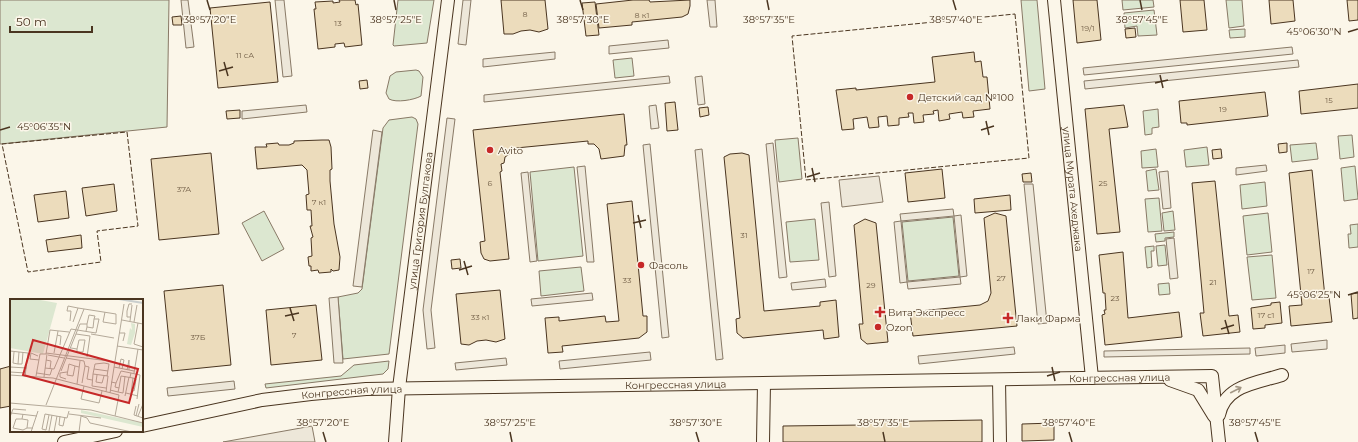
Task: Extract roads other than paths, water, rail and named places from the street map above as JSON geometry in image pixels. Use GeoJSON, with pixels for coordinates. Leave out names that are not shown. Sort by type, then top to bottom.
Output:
{"type":"FeatureCollection","features":[{"type":"Feature","properties":{"kind":"street","name":"улица Григория Булгакова"},"geometry":{"type":"LineString","coordinates":[[395,442],[399,388],[448,0]]}},
{"type":"Feature","properties":{"kind":"street","name":"улица Мурата Ахеджака"},"geometry":{"type":"LineString","coordinates":[[1054,0],[1092,378]]}},
{"type":"Feature","properties":{"kind":"street"},"geometry":{"type":"LineString","coordinates":[[1219,442],[1217,422],[1223,402],[1230,393],[1240,388],[1282,375]]}},
{"type":"Feature","properties":{"kind":"street","name":"Конгрессная улица"},"geometry":{"type":"LineString","coordinates":[[143,426],[262,400],[311,394],[399,388],[1212,376],[1217,422]]}},
{"type":"Feature","properties":{"kind":"street"},"geometry":{"type":"LineString","coordinates":[[1160,377],[1198,390],[1217,422]]}},
{"type":"Feature","properties":{"kind":"street"},"geometry":{"type":"LineString","coordinates":[[999,380],[1000,442]]}},
{"type":"Feature","properties":{"kind":"street"},"geometry":{"type":"LineString","coordinates":[[763,442],[764,383]]}},
{"type":"Feature","properties":{"kind":"street"},"geometry":{"type":"LineString","coordinates":[[64,442],[111,432]]}},
{"type":"Feature","properties":{"kind":"place","name":"Детский сад №100"},"geometry":{"type":"Point","coordinates":[910,97]}},
{"type":"Feature","properties":{"kind":"place","name":"Avito"},"geometry":{"type":"Point","coordinates":[490,150]}},
{"type":"Feature","properties":{"kind":"place","name":"Фасоль"},"geometry":{"type":"Point","coordinates":[641,265]}},
{"type":"Feature","properties":{"kind":"place","name":"Вита Экспресс"},"geometry":{"type":"Point","coordinates":[880,312]}},
{"type":"Feature","properties":{"kind":"place","name":"Лаки Фарма"},"geometry":{"type":"Point","coordinates":[1008,318]}},
{"type":"Feature","properties":{"kind":"place","name":"Ozon"},"geometry":{"type":"Point","coordinates":[878,327]}}]}
